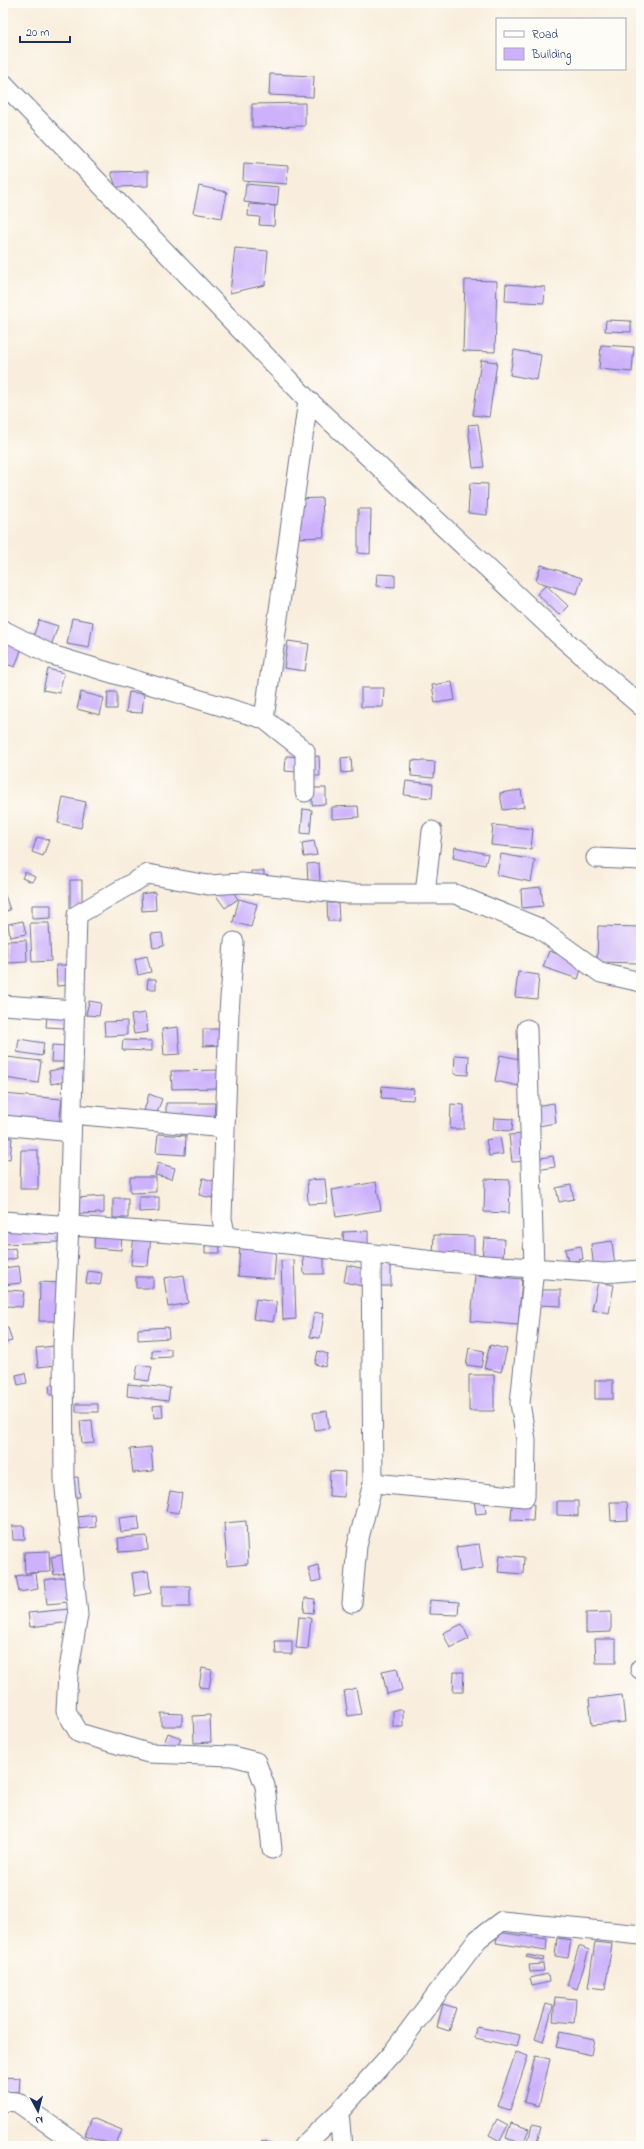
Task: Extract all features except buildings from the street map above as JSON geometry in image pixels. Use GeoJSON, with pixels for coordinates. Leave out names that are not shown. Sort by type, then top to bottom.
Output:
{"type":"FeatureCollection","features":[{"type":"Feature","properties":{"kind":"street"},"geometry":{"type":"LineString","coordinates":[[3,83],[308,400],[560,636],[641,706]]}},
{"type":"Feature","properties":{"kind":"street"},"geometry":{"type":"LineString","coordinates":[[264,719],[308,400]]}},
{"type":"Feature","properties":{"kind":"street"},"geometry":{"type":"LineString","coordinates":[[3,630],[52,655],[264,719],[305,751],[305,792]]}},
{"type":"Feature","properties":{"kind":"street"},"geometry":{"type":"LineString","coordinates":[[425,894],[432,831]]}},
{"type":"Feature","properties":{"kind":"street"},"geometry":{"type":"LineString","coordinates":[[596,858],[641,860]]}},
{"type":"Feature","properties":{"kind":"street"},"geometry":{"type":"LineString","coordinates":[[272,1849],[265,1786],[256,1762],[232,1756],[148,1753],[79,1733],[66,1711],[68,1675],[78,1615],[64,1479],[64,1345],[69,1226],[77,915],[148,874],[208,884],[242,883],[347,894],[455,894],[537,927],[601,973],[641,982]]}},
{"type":"Feature","properties":{"kind":"street"},"geometry":{"type":"LineString","coordinates":[[226,1237],[222,1219],[229,1013],[234,942]]}},
{"type":"Feature","properties":{"kind":"street"},"geometry":{"type":"LineString","coordinates":[[3,1005],[75,1010]]}},
{"type":"Feature","properties":{"kind":"street"},"geometry":{"type":"LineString","coordinates":[[373,1484],[525,1497],[526,1440],[520,1404],[534,1268],[527,1029]]}},
{"type":"Feature","properties":{"kind":"street"},"geometry":{"type":"LineString","coordinates":[[3,1125],[72,1123],[225,1128]]}},
{"type":"Feature","properties":{"kind":"street"},"geometry":{"type":"LineString","coordinates":[[3,1221],[226,1237],[443,1262],[604,1273],[641,1270]]}},
{"type":"Feature","properties":{"kind":"street"},"geometry":{"type":"LineString","coordinates":[[352,1603],[357,1546],[373,1484],[371,1254]]}},
{"type":"Feature","properties":{"kind":"street"},"geometry":{"type":"LineString","coordinates":[[303,2146],[339,2112],[393,2052],[478,1939],[502,1921],[641,1935]]}},
{"type":"Feature","properties":{"kind":"street"},"geometry":{"type":"LineString","coordinates":[[3,2100],[17,2102],[80,2146]]}},
{"type":"Feature","properties":{"kind":"street"},"geometry":{"type":"LineString","coordinates":[[339,2112],[342,2146]]}}]}
